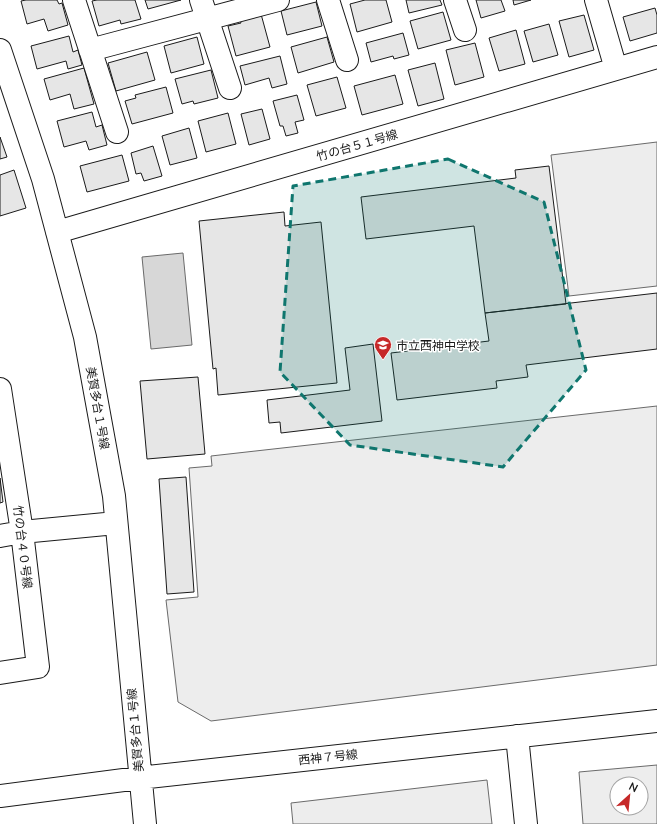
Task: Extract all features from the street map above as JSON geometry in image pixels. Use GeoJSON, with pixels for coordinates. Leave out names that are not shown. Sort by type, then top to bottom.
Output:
{"type":"FeatureCollection","features":[{"type":"Feature","properties":{"kind":"street"},"geometry":{"type":"LineString","coordinates":[[74,0],[118,132]]}},
{"type":"Feature","properties":{"kind":"street"},"geometry":{"type":"LineString","coordinates":[[90,50],[204,10],[278,0]]}},
{"type":"Feature","properties":{"kind":"street"},"geometry":{"type":"LineString","coordinates":[[328,0],[347,60]]}},
{"type":"Feature","properties":{"kind":"street"},"geometry":{"type":"LineString","coordinates":[[454,0],[465,30]]}},
{"type":"Feature","properties":{"kind":"street"},"geometry":{"type":"LineString","coordinates":[[596,0],[616,69]]}},
{"type":"Feature","properties":{"kind":"street"},"geometry":{"type":"LineString","coordinates":[[204,10],[230,88]]}},
{"type":"Feature","properties":{"kind":"street","name":"美賀多台１号線"},"geometry":{"type":"LineString","coordinates":[[0,50],[43,179],[85,337],[114,496],[139,778],[145,824]]}},
{"type":"Feature","properties":{"kind":"street","name":"竹の台５１号線"},"geometry":{"type":"LineString","coordinates":[[57,232],[657,57]]}},
{"type":"Feature","properties":{"kind":"street","name":"竹の台４０号線"},"geometry":{"type":"LineString","coordinates":[[0,393],[22,532],[38,667],[0,673]]}},
{"type":"Feature","properties":{"kind":"street"},"geometry":{"type":"LineString","coordinates":[[0,536],[22,532],[116,524]]}},
{"type":"Feature","properties":{"kind":"street","name":"西神７号線"},"geometry":{"type":"LineString","coordinates":[[0,796],[139,778],[657,721]]}},
{"type":"Feature","properties":{"kind":"street"},"geometry":{"type":"LineString","coordinates":[[517,736],[526,824]]}},
{"type":"Feature","properties":{"kind":"highlighted area"},"geometry":{"type":"Polygon","coordinates":[[[448,159],[544,202],[586,370],[503,467],[350,445],[280,372],[293,186],[448,159]]]}},
{"type":"Feature","properties":{"kind":"shaded area"},"geometry":{"type":"Polygon","coordinates":[[[657,142],[657,286],[569,296],[551,155],[657,142]]]}},
{"type":"Feature","properties":{"kind":"shaded area"},"geometry":{"type":"Polygon","coordinates":[[[183,253],[192,345],[151,349],[142,257],[183,253]]]}},
{"type":"Feature","properties":{"kind":"shaded area"},"geometry":{"type":"Polygon","coordinates":[[[657,406],[657,665],[211,721],[178,702],[166,600],[198,597],[189,468],[212,466],[211,456],[657,406]]]}},
{"type":"Feature","properties":{"kind":"shaded area"},"geometry":{"type":"Polygon","coordinates":[[[657,765],[657,824],[583,824],[579,772],[657,765]]]}},
{"type":"Feature","properties":{"kind":"shaded area"},"geometry":{"type":"Polygon","coordinates":[[[487,780],[492,824],[293,824],[291,803],[487,780]]]}},
{"type":"Feature","properties":{"kind":"building"},"geometry":{"type":"Polygon","coordinates":[[[57,0],[59,4],[62,3],[68,25],[48,31],[44,19],[27,24],[21,1],[57,0]]]}},
{"type":"Feature","properties":{"kind":"building"},"geometry":{"type":"Polygon","coordinates":[[[135,0],[141,19],[121,24],[120,20],[99,26],[92,1],[135,0]]]}},
{"type":"Feature","properties":{"kind":"building"},"geometry":{"type":"Polygon","coordinates":[[[145,0],[181,0],[148,9],[145,0]]]}},
{"type":"Feature","properties":{"kind":"building"},"geometry":{"type":"Polygon","coordinates":[[[365,0],[386,0],[392,22],[357,32],[350,4],[365,0]]]}},
{"type":"Feature","properties":{"kind":"building"},"geometry":{"type":"Polygon","coordinates":[[[406,0],[440,0],[442,5],[409,13],[406,0]]]}},
{"type":"Feature","properties":{"kind":"building"},"geometry":{"type":"Polygon","coordinates":[[[476,0],[501,0],[505,11],[481,18],[476,0]]]}},
{"type":"Feature","properties":{"kind":"building"},"geometry":{"type":"Polygon","coordinates":[[[513,0],[531,0],[514,5],[513,0]]]}},
{"type":"Feature","properties":{"kind":"building"},"geometry":{"type":"Polygon","coordinates":[[[316,2],[322,26],[287,35],[281,11],[316,2]]]}},
{"type":"Feature","properties":{"kind":"building"},"geometry":{"type":"Polygon","coordinates":[[[655,8],[657,15],[657,33],[630,41],[623,17],[655,8]]]}},
{"type":"Feature","properties":{"kind":"building"},"geometry":{"type":"Polygon","coordinates":[[[443,12],[451,40],[418,49],[410,21],[443,12]]]}},
{"type":"Feature","properties":{"kind":"building"},"geometry":{"type":"Polygon","coordinates":[[[261,14],[270,47],[236,56],[228,26],[241,23],[240,20],[261,14]]]}},
{"type":"Feature","properties":{"kind":"building"},"geometry":{"type":"Polygon","coordinates":[[[584,15],[594,50],[569,57],[559,21],[584,15]]]}},
{"type":"Feature","properties":{"kind":"building"},"geometry":{"type":"Polygon","coordinates":[[[549,24],[558,55],[533,62],[524,31],[549,24]]]}},
{"type":"Feature","properties":{"kind":"building"},"geometry":{"type":"Polygon","coordinates":[[[516,30],[525,64],[499,71],[489,38],[516,30]]]}},
{"type":"Feature","properties":{"kind":"building"},"geometry":{"type":"Polygon","coordinates":[[[403,33],[409,55],[394,59],[393,56],[371,62],[366,43],[403,33]]]}},
{"type":"Feature","properties":{"kind":"building"},"geometry":{"type":"Polygon","coordinates":[[[69,36],[73,52],[78,50],[82,65],[68,69],[66,61],[37,69],[31,46],[69,36]]]}},
{"type":"Feature","properties":{"kind":"building"},"geometry":{"type":"Polygon","coordinates":[[[197,37],[204,64],[171,73],[164,46],[197,37]]]}},
{"type":"Feature","properties":{"kind":"building"},"geometry":{"type":"Polygon","coordinates":[[[327,37],[334,62],[298,73],[291,47],[327,37]]]}},
{"type":"Feature","properties":{"kind":"building"},"geometry":{"type":"Polygon","coordinates":[[[475,43],[484,77],[455,85],[446,50],[475,43]]]}},
{"type":"Feature","properties":{"kind":"building"},"geometry":{"type":"Polygon","coordinates":[[[147,52],[155,80],[116,91],[108,63],[147,52]]]}},
{"type":"Feature","properties":{"kind":"building"},"geometry":{"type":"Polygon","coordinates":[[[280,56],[287,84],[272,88],[269,78],[245,85],[240,66],[280,56]]]}},
{"type":"Feature","properties":{"kind":"building"},"geometry":{"type":"Polygon","coordinates":[[[435,63],[444,99],[418,106],[408,70],[435,63]]]}},
{"type":"Feature","properties":{"kind":"building"},"geometry":{"type":"Polygon","coordinates":[[[84,68],[94,104],[74,109],[70,94],[50,100],[44,79],[84,68]]]}},
{"type":"Feature","properties":{"kind":"building"},"geometry":{"type":"Polygon","coordinates":[[[211,70],[218,98],[194,104],[193,101],[182,104],[175,79],[211,70]]]}},
{"type":"Feature","properties":{"kind":"building"},"geometry":{"type":"Polygon","coordinates":[[[395,75],[403,104],[362,115],[354,86],[395,75]]]}},
{"type":"Feature","properties":{"kind":"building"},"geometry":{"type":"Polygon","coordinates":[[[337,77],[346,108],[316,116],[307,85],[337,77]]]}},
{"type":"Feature","properties":{"kind":"building"},"geometry":{"type":"Polygon","coordinates":[[[166,87],[173,113],[132,124],[125,101],[136,98],[135,95],[166,87]]]}},
{"type":"Feature","properties":{"kind":"building"},"geometry":{"type":"Polygon","coordinates":[[[297,95],[304,120],[295,122],[298,133],[286,136],[283,126],[280,126],[273,101],[297,95]]]}},
{"type":"Feature","properties":{"kind":"building"},"geometry":{"type":"Polygon","coordinates":[[[262,109],[270,139],[249,145],[241,114],[262,109]]]}},
{"type":"Feature","properties":{"kind":"building"},"geometry":{"type":"Polygon","coordinates":[[[92,112],[96,127],[102,125],[107,145],[89,150],[86,141],[64,147],[57,121],[92,112]]]}},
{"type":"Feature","properties":{"kind":"building"},"geometry":{"type":"Polygon","coordinates":[[[228,113],[236,144],[206,152],[198,121],[228,113]]]}},
{"type":"Feature","properties":{"kind":"building"},"geometry":{"type":"Polygon","coordinates":[[[189,128],[197,158],[170,165],[162,136],[189,128]]]}},
{"type":"Feature","properties":{"kind":"building"},"geometry":{"type":"Polygon","coordinates":[[[0,137],[7,157],[0,159],[0,137]]]}},
{"type":"Feature","properties":{"kind":"building"},"geometry":{"type":"Polygon","coordinates":[[[153,146],[162,176],[144,181],[141,173],[136,174],[131,153],[153,146]]]}},
{"type":"Feature","properties":{"kind":"building"},"geometry":{"type":"Polygon","coordinates":[[[122,155],[129,181],[87,192],[80,166],[122,155]]]}},
{"type":"Feature","properties":{"kind":"building"},"geometry":{"type":"Polygon","coordinates":[[[549,166],[566,304],[485,313],[474,226],[366,239],[361,197],[516,178],[515,170],[549,166]]]}},
{"type":"Feature","properties":{"kind":"building"},"geometry":{"type":"Polygon","coordinates":[[[14,170],[26,208],[0,216],[0,175],[14,170]]]}},
{"type":"Feature","properties":{"kind":"building"},"geometry":{"type":"Polygon","coordinates":[[[284,212],[285,226],[321,222],[337,383],[218,395],[216,368],[213,369],[199,221],[284,212]]]}},
{"type":"Feature","properties":{"kind":"building"},"geometry":{"type":"Polygon","coordinates":[[[657,293],[657,349],[526,365],[528,377],[496,381],[497,388],[397,400],[391,353],[489,341],[485,313],[657,293]]]}},
{"type":"Feature","properties":{"kind":"building"},"geometry":{"type":"Polygon","coordinates":[[[373,344],[382,421],[281,433],[280,422],[269,423],[267,400],[350,390],[345,348],[373,344]]]}},
{"type":"Feature","properties":{"kind":"building"},"geometry":{"type":"Polygon","coordinates":[[[198,377],[205,454],[147,459],[140,381],[198,377]]]}},
{"type":"Feature","properties":{"kind":"building"},"geometry":{"type":"Polygon","coordinates":[[[186,477],[194,592],[167,594],[159,479],[186,477]]]}},
{"type":"Feature","properties":{"kind":"building"},"geometry":{"type":"Polygon","coordinates":[[[0,478],[3,502],[0,503],[0,478]]]}},
{"type":"Feature","properties":{"kind":"place","name":"市立西神中学校"},"geometry":{"type":"Point","coordinates":[383,360]}}]}
